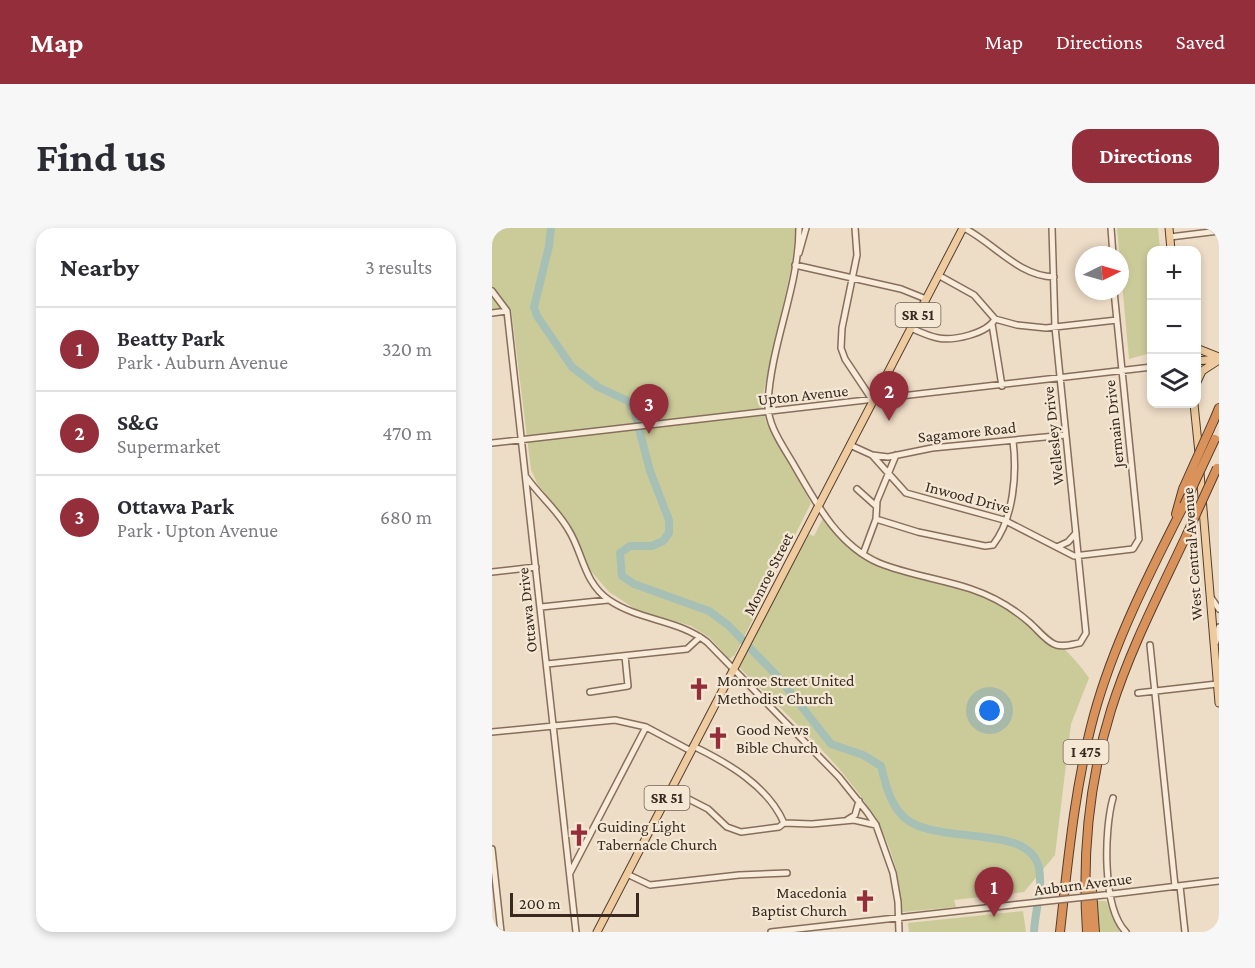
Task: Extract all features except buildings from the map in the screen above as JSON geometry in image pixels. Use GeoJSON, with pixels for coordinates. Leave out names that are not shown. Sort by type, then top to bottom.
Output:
{"type":"FeatureCollection","features":[{"type":"Feature","properties":{"kind":"highway"},"geometry":{"type":"LineString","coordinates":[[1176,520],[1183,489],[1219,408]]}},
{"type":"Feature","properties":{"kind":"highway","name":"I 475"},"geometry":{"type":"LineString","coordinates":[[1060,932],[1079,785],[1095,713],[1120,643],[1219,430]]}},
{"type":"Feature","properties":{"kind":"highway","name":"I 475"},"geometry":{"type":"LineString","coordinates":[[1088,841],[1095,778],[1111,711],[1130,657],[1218,465]]}},
{"type":"Feature","properties":{"kind":"highway"},"geometry":{"type":"LineString","coordinates":[[1087,932],[1088,841]]}},
{"type":"Feature","properties":{"kind":"highway"},"geometry":{"type":"LineString","coordinates":[[1088,841],[1095,932]]}},
{"type":"Feature","properties":{"kind":"main road","name":"Monroe Street"},"geometry":{"type":"LineString","coordinates":[[597,932],[963,228]]}},
{"type":"Feature","properties":{"kind":"main road"},"geometry":{"type":"LineString","coordinates":[[1169,228],[1171,246]]}},
{"type":"Feature","properties":{"kind":"main road"},"geometry":{"type":"LineString","coordinates":[[1201,350],[1219,359]]}},
{"type":"Feature","properties":{"kind":"main road"},"geometry":{"type":"LineString","coordinates":[[1201,361],[1219,359]]}},
{"type":"Feature","properties":{"kind":"main road"},"geometry":{"type":"LineString","coordinates":[[1201,374],[1219,359]]}},
{"type":"Feature","properties":{"kind":"main road","name":"West Central Avenue"},"geometry":{"type":"LineString","coordinates":[[1194,408],[1210,618],[1219,703]]}},
{"type":"Feature","properties":{"kind":"street"},"geometry":{"type":"LineString","coordinates":[[798,254],[799,228]]}},
{"type":"Feature","properties":{"kind":"street"},"geometry":{"type":"LineString","coordinates":[[806,228],[774,356],[768,412],[774,429],[818,506],[837,531],[863,554],[876,519],[876,506],[896,455]]}},
{"type":"Feature","properties":{"kind":"street"},"geometry":{"type":"LineString","coordinates":[[855,228],[857,255],[842,328],[841,348],[845,359],[873,401]]}},
{"type":"Feature","properties":{"kind":"street"},"geometry":{"type":"LineString","coordinates":[[963,228],[988,242],[1024,269],[1054,277]]}},
{"type":"Feature","properties":{"kind":"street","name":"Wellesley Drive"},"geometry":{"type":"LineString","coordinates":[[863,554],[894,568],[988,596],[1010,607],[1056,645],[1084,640],[1086,633],[1055,327],[1052,228]]}},
{"type":"Feature","properties":{"kind":"street"},"geometry":{"type":"LineString","coordinates":[[1111,228],[1112,246]]}},
{"type":"Feature","properties":{"kind":"street"},"geometry":{"type":"LineString","coordinates":[[1170,237],[1219,231]]}},
{"type":"Feature","properties":{"kind":"street"},"geometry":{"type":"LineString","coordinates":[[795,265],[902,289],[926,299]]}},
{"type":"Feature","properties":{"kind":"street"},"geometry":{"type":"LineString","coordinates":[[938,275],[974,295],[994,321],[1002,386]]}},
{"type":"Feature","properties":{"kind":"street"},"geometry":{"type":"LineString","coordinates":[[492,291],[507,311],[492,313]]}},
{"type":"Feature","properties":{"kind":"street","name":"Jermain Drive"},"geometry":{"type":"LineString","coordinates":[[1115,300],[1139,539],[1136,547],[1130,549]]}},
{"type":"Feature","properties":{"kind":"street","name":"Ottawa Drive"},"geometry":{"type":"LineString","coordinates":[[507,311],[576,932]]}},
{"type":"Feature","properties":{"kind":"street"},"geometry":{"type":"LineString","coordinates":[[911,328],[945,339],[964,336],[994,321],[1034,328],[1117,320]]}},
{"type":"Feature","properties":{"kind":"street","name":"Upton Avenue"},"geometry":{"type":"LineString","coordinates":[[492,443],[873,401],[1147,368]]}},
{"type":"Feature","properties":{"kind":"street","name":"Sagamore Road"},"geometry":{"type":"LineString","coordinates":[[872,455],[896,455],[932,448],[1066,435]]}},
{"type":"Feature","properties":{"kind":"street"},"geometry":{"type":"LineString","coordinates":[[876,519],[918,532],[989,546],[996,541],[1004,520],[1015,473],[1013,441]]}},
{"type":"Feature","properties":{"kind":"street","name":"Inwood Drive"},"geometry":{"type":"LineString","coordinates":[[850,445],[872,455],[899,489],[913,496],[1004,520],[1078,555],[1130,549]]}},
{"type":"Feature","properties":{"kind":"street"},"geometry":{"type":"LineString","coordinates":[[526,477],[570,531],[585,571],[608,600],[638,614],[682,626],[700,637],[735,666],[859,801],[876,825],[893,873],[899,932]]}},
{"type":"Feature","properties":{"kind":"street"},"geometry":{"type":"LineString","coordinates":[[857,489],[876,506]]}},
{"type":"Feature","properties":{"kind":"street"},"geometry":{"type":"LineString","coordinates":[[1057,547],[1068,542],[1076,533]]}},
{"type":"Feature","properties":{"kind":"street"},"geometry":{"type":"LineString","coordinates":[[492,572],[536,567]]}},
{"type":"Feature","properties":{"kind":"street"},"geometry":{"type":"LineString","coordinates":[[1208,591],[1219,609]]}},
{"type":"Feature","properties":{"kind":"street"},"geometry":{"type":"LineString","coordinates":[[541,608],[608,600]]}},
{"type":"Feature","properties":{"kind":"street"},"geometry":{"type":"LineString","coordinates":[[1210,618],[1219,617]]}},
{"type":"Feature","properties":{"kind":"street"},"geometry":{"type":"LineString","coordinates":[[1214,655],[1219,627]]}},
{"type":"Feature","properties":{"kind":"street"},"geometry":{"type":"LineString","coordinates":[[547,664],[682,650],[692,647],[700,637]]}},
{"type":"Feature","properties":{"kind":"street"},"geometry":{"type":"LineString","coordinates":[[1150,645],[1185,932]]}},
{"type":"Feature","properties":{"kind":"street"},"geometry":{"type":"LineString","coordinates":[[590,692],[628,686],[625,656]]}},
{"type":"Feature","properties":{"kind":"street"},"geometry":{"type":"LineString","coordinates":[[1138,693],[1217,684]]}},
{"type":"Feature","properties":{"kind":"street"},"geometry":{"type":"LineString","coordinates":[[492,732],[615,720],[646,727],[741,773],[780,812],[784,823]]}},
{"type":"Feature","properties":{"kind":"street"},"geometry":{"type":"LineString","coordinates":[[569,874],[646,727]]}},
{"type":"Feature","properties":{"kind":"street"},"geometry":{"type":"LineString","coordinates":[[671,790],[708,809],[732,830],[759,831],[784,823],[812,824],[846,820],[876,825]]}},
{"type":"Feature","properties":{"kind":"street"},"geometry":{"type":"LineString","coordinates":[[1113,798],[1106,842],[1114,912],[1126,932]]}},
{"type":"Feature","properties":{"kind":"street"},"geometry":{"type":"LineString","coordinates":[[846,820],[855,815],[859,801]]}},
{"type":"Feature","properties":{"kind":"street"},"geometry":{"type":"LineString","coordinates":[[492,849],[501,932]]}},
{"type":"Feature","properties":{"kind":"street"},"geometry":{"type":"LineString","coordinates":[[627,874],[655,885],[739,875],[787,873]]}},
{"type":"Feature","properties":{"kind":"street","name":"Auburn Avenue"},"geometry":{"type":"LineString","coordinates":[[771,932],[1219,881]]}},
{"type":"Feature","properties":{"kind":"street"},"geometry":{"type":"LineString","coordinates":[[838,924],[839,932]]}},
{"type":"Feature","properties":{"kind":"green space"},"geometry":{"type":"Polygon","coordinates":[[[492,228],[796,228],[792,264],[761,404],[766,422],[811,503],[735,655],[729,659],[710,638],[691,626],[637,610],[609,592],[589,569],[569,523],[538,485],[531,470],[511,308],[492,310],[492,228]]]}},
{"type":"Feature","properties":{"kind":"green space"},"geometry":{"type":"Polygon","coordinates":[[[1117,228],[1158,228],[1160,246],[1147,246],[1147,354],[1129,359],[1124,300],[1129,300],[1129,246],[1119,246],[1117,228]]]}},
{"type":"Feature","properties":{"kind":"green space"},"geometry":{"type":"Polygon","coordinates":[[[826,512],[861,547],[877,557],[974,587],[1005,602],[1053,638],[1089,678],[1071,724],[1055,855],[1024,892],[954,900],[956,907],[902,912],[894,862],[884,834],[869,808],[829,757],[739,667],[808,534],[814,536],[826,512]]]}},
{"type":"Feature","properties":{"kind":"green space"},"geometry":{"type":"Polygon","coordinates":[[[1097,901],[1106,901],[1120,932],[1100,932],[1097,901]]]}},
{"type":"Feature","properties":{"kind":"green space"},"geometry":{"type":"Polygon","coordinates":[[[1023,911],[1026,932],[909,932],[908,923],[1023,911]]]}},
{"type":"Feature","properties":{"kind":"waterway"},"geometry":{"type":"LineString","coordinates":[[551,228],[549,246],[534,307],[537,316],[572,367],[598,387],[628,401],[634,410],[650,471],[669,520],[669,533],[663,541],[652,546],[630,546],[620,553],[622,576],[634,584],[709,611],[728,625],[779,678],[831,744],[863,755],[881,766],[893,802],[900,813],[913,824],[953,834],[998,839],[1017,844],[1031,853],[1039,868],[1040,876],[1034,932]]}},
{"type":"Feature","properties":{"kind":"place","name":"S&G"},"geometry":{"type":"Point","coordinates":[889,421]}},
{"type":"Feature","properties":{"kind":"place","name":"Ottawa Park"},"geometry":{"type":"Point","coordinates":[649,434]}},
{"type":"Feature","properties":{"kind":"place","name":"Monroe Street United Methodist Church"},"geometry":{"type":"Point","coordinates":[699,689]}},
{"type":"Feature","properties":{"kind":"place","name":"Good News Bible Church"},"geometry":{"type":"Point","coordinates":[718,738]}},
{"type":"Feature","properties":{"kind":"place","name":"Guiding Light Tabernacle Church"},"geometry":{"type":"Point","coordinates":[579,835]}},
{"type":"Feature","properties":{"kind":"place","name":"Macedonia Baptist Church"},"geometry":{"type":"Point","coordinates":[865,901]}},
{"type":"Feature","properties":{"kind":"place","name":"Beatty Park"},"geometry":{"type":"Point","coordinates":[994,917]}}]}
